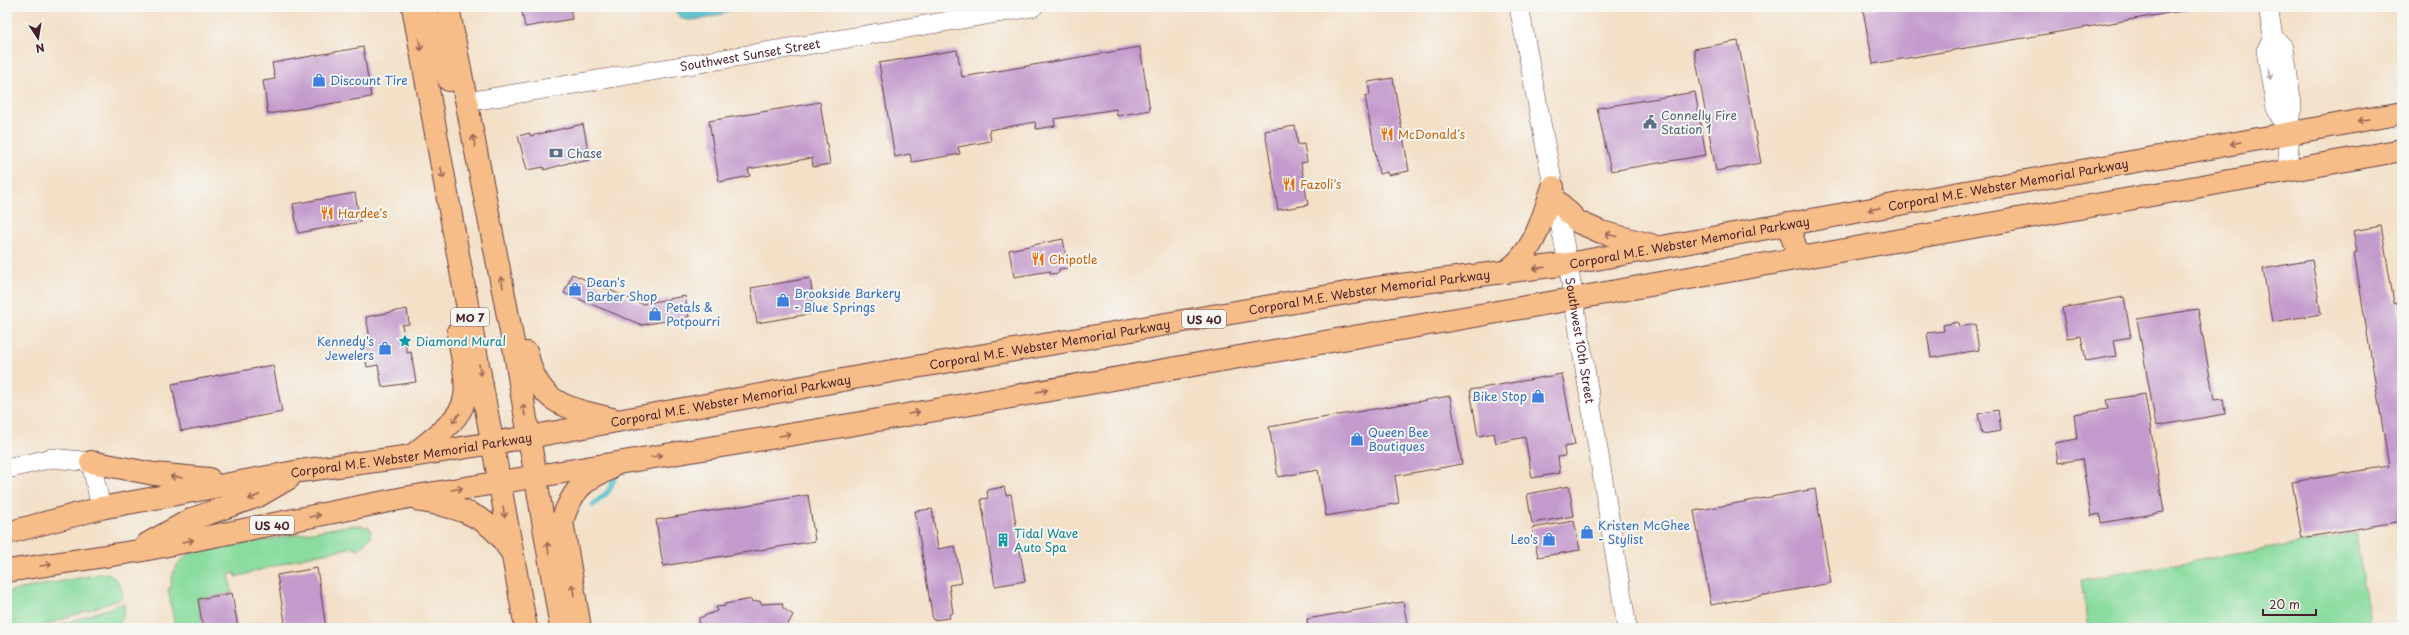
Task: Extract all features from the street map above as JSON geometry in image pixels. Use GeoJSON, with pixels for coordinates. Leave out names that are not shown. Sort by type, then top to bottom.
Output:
{"type":"FeatureCollection","features":[{"type":"Feature","properties":{"kind":"main road","name":"MO 7"},"geometry":{"type":"LineString","coordinates":[[413,7],[526,628]]}},
{"type":"Feature","properties":{"kind":"main road"},"geometry":{"type":"LineString","coordinates":[[424,7],[450,85],[456,97],[467,102]]}},
{"type":"Feature","properties":{"kind":"main road","name":"MO 7"},"geometry":{"type":"LineString","coordinates":[[448,7],[506,306],[561,628]]}},
{"type":"Feature","properties":{"kind":"main road","name":"Corporal M.E. Webster Memorial Parkway"},"geometry":{"type":"LineString","coordinates":[[7,533],[101,508],[300,471],[412,456],[529,437],[884,372],[1376,288],[1568,264],[2402,113]]}},
{"type":"Feature","properties":{"kind":"main road","name":"US 40"},"geometry":{"type":"LineString","coordinates":[[7,571],[138,551],[404,498],[635,460],[1572,299],[2402,150]]}},
{"type":"Feature","properties":{"kind":"main road"},"geometry":{"type":"LineString","coordinates":[[1505,272],[1523,258],[1534,240],[1555,194],[1578,222],[1626,239],[1662,247]]}},
{"type":"Feature","properties":{"kind":"main road"},"geometry":{"type":"LineString","coordinates":[[1788,224],[1800,258]]}},
{"type":"Feature","properties":{"kind":"main road"},"geometry":{"type":"LineString","coordinates":[[412,456],[450,426],[462,410],[467,396],[454,309],[464,288]]}},
{"type":"Feature","properties":{"kind":"main road"},"geometry":{"type":"LineString","coordinates":[[506,306],[522,330],[531,373],[543,391],[565,405],[619,421]]}},
{"type":"Feature","properties":{"kind":"main road"},"geometry":{"type":"LineString","coordinates":[[580,628],[562,521],[566,507],[585,480],[635,460]]}},
{"type":"Feature","properties":{"kind":"main road"},"geometry":{"type":"LineString","coordinates":[[91,462],[194,479],[256,479]]}},
{"type":"Feature","properties":{"kind":"main road"},"geometry":{"type":"LineString","coordinates":[[138,551],[181,525],[258,496],[300,471]]}},
{"type":"Feature","properties":{"kind":"main road"},"geometry":{"type":"LineString","coordinates":[[404,498],[448,505],[480,518],[495,528],[512,556]]}},
{"type":"Feature","properties":{"kind":"street","name":"Southwest Sunset Street"},"geometry":{"type":"LineString","coordinates":[[467,102],[1033,7]]}},
{"type":"Feature","properties":{"kind":"street","name":"Southwest 10th Street"},"geometry":{"type":"LineString","coordinates":[[1519,7],[1568,264],[1572,299],[1627,628]]}},
{"type":"Feature","properties":{"kind":"street"},"geometry":{"type":"LineString","coordinates":[[2268,7],[2273,37],[2284,48],[2292,105],[2287,171]]}},
{"type":"Feature","properties":{"kind":"street"},"geometry":{"type":"LineString","coordinates":[[7,469],[52,458],[91,462],[101,508]]}},
{"type":"Feature","properties":{"kind":"green space"},"geometry":{"type":"Polygon","coordinates":[[[353,525],[369,527],[371,531],[370,537],[359,549],[354,547],[305,557],[236,577],[235,573],[229,574],[232,593],[198,599],[203,628],[175,628],[168,589],[171,588],[172,577],[178,564],[190,553],[353,525]]]}},
{"type":"Feature","properties":{"kind":"green space"},"geometry":{"type":"Polygon","coordinates":[[[2356,534],[2371,628],[2089,628],[2081,580],[2356,534]]]}},
{"type":"Feature","properties":{"kind":"green space"},"geometry":{"type":"Polygon","coordinates":[[[104,573],[115,578],[119,584],[123,596],[118,600],[37,628],[7,628],[7,592],[104,573]]]}},
{"type":"Feature","properties":{"kind":"green space"},"geometry":{"type":"Polygon","coordinates":[[[124,603],[124,614],[117,628],[52,628],[124,603]]]}},
{"type":"Feature","properties":{"kind":"water"},"geometry":{"type":"Polygon","coordinates":[[[675,7],[733,8],[729,11],[709,18],[688,20],[682,19],[676,13],[675,7]]]}},
{"type":"Feature","properties":{"kind":"building"},"geometry":{"type":"Polygon","coordinates":[[[521,7],[570,7],[572,19],[525,27],[521,7]]]}},
{"type":"Feature","properties":{"kind":"building"},"geometry":{"type":"Polygon","coordinates":[[[1883,7],[2198,8],[1873,64],[1863,10],[1883,7]]]}},
{"type":"Feature","properties":{"kind":"building"},"geometry":{"type":"Polygon","coordinates":[[[1738,41],[1761,163],[1716,171],[1694,49],[1738,41]]]}},
{"type":"Feature","properties":{"kind":"building","name":"Discount Tire"},"geometry":{"type":"Polygon","coordinates":[[[363,47],[371,97],[268,114],[263,81],[275,79],[272,63],[363,47]]]}},
{"type":"Feature","properties":{"kind":"building"},"geometry":{"type":"Polygon","coordinates":[[[1140,47],[1150,110],[1117,116],[1116,109],[1054,119],[1055,126],[1036,129],[1035,122],[989,130],[991,141],[958,147],[960,154],[912,162],[910,154],[895,157],[879,63],[957,50],[962,77],[1140,47]]]}},
{"type":"Feature","properties":{"kind":"building","name":"McDonald's"},"geometry":{"type":"Polygon","coordinates":[[[1393,78],[1409,171],[1388,175],[1387,172],[1379,174],[1365,96],[1370,95],[1368,82],[1393,78]]]}},
{"type":"Feature","properties":{"kind":"building","name":"Connelly Fire Station 1"},"geometry":{"type":"Polygon","coordinates":[[[1695,92],[1706,155],[1611,171],[1597,108],[1695,92]]]}},
{"type":"Feature","properties":{"kind":"building"},"geometry":{"type":"Polygon","coordinates":[[[820,102],[830,164],[813,167],[812,158],[748,169],[750,176],[719,182],[709,121],[820,102]]]}},
{"type":"Feature","properties":{"kind":"building","name":"Chase"},"geometry":{"type":"Polygon","coordinates":[[[583,124],[590,160],[575,163],[575,161],[544,170],[544,167],[527,170],[518,136],[530,133],[530,136],[583,124]]]}},
{"type":"Feature","properties":{"kind":"building","name":"Fazoli's"},"geometry":{"type":"Polygon","coordinates":[[[1295,126],[1298,145],[1304,144],[1307,162],[1301,163],[1308,205],[1278,210],[1265,131],[1295,126]]]}},
{"type":"Feature","properties":{"kind":"building","name":"Hardee's"},"geometry":{"type":"Polygon","coordinates":[[[355,193],[360,222],[298,233],[293,204],[355,193]]]}},
{"type":"Feature","properties":{"kind":"building"},"geometry":{"type":"Polygon","coordinates":[[[2381,226],[2394,303],[2397,302],[2402,334],[2402,521],[2302,538],[2292,482],[2389,466],[2354,253],[2357,252],[2353,231],[2381,226]]]}},
{"type":"Feature","properties":{"kind":"building","name":"Chipotle"},"geometry":{"type":"Polygon","coordinates":[[[1063,239],[1068,268],[1059,269],[1059,273],[1050,274],[1050,271],[1014,277],[1009,250],[1063,239]]]}},
{"type":"Feature","properties":{"kind":"building"},"geometry":{"type":"Polygon","coordinates":[[[2312,260],[2321,314],[2272,322],[2263,269],[2312,260]]]}},
{"type":"Feature","properties":{"kind":"building"},"geometry":{"type":"Polygon","coordinates":[[[572,274],[642,304],[685,296],[689,317],[642,325],[564,293],[572,274]]]}},
{"type":"Feature","properties":{"kind":"building","name":"Brookside Barkery - Blue Springs"},"geometry":{"type":"Polygon","coordinates":[[[810,278],[815,313],[757,323],[751,288],[810,278]]]}},
{"type":"Feature","properties":{"kind":"building"},"geometry":{"type":"Polygon","coordinates":[[[2124,297],[2131,337],[2113,340],[2116,356],[2086,361],[2081,336],[2067,338],[2062,308],[2124,297]]]}},
{"type":"Feature","properties":{"kind":"building","name":"Kennedy's Jewelers"},"geometry":{"type":"Polygon","coordinates":[[[407,309],[409,324],[402,325],[407,353],[411,352],[416,382],[382,387],[378,365],[367,367],[363,345],[371,343],[366,317],[407,309]]]}},
{"type":"Feature","properties":{"kind":"building"},"geometry":{"type":"Polygon","coordinates":[[[2198,309],[2214,400],[2223,399],[2225,414],[2156,426],[2137,319],[2198,309]]]}},
{"type":"Feature","properties":{"kind":"building"},"geometry":{"type":"Polygon","coordinates":[[[1958,322],[1959,327],[1975,324],[1979,350],[1931,358],[1927,333],[1944,331],[1943,325],[1958,322]]]}},
{"type":"Feature","properties":{"kind":"building"},"geometry":{"type":"Polygon","coordinates":[[[273,365],[282,412],[181,431],[172,384],[273,365]]]}},
{"type":"Feature","properties":{"kind":"building"},"geometry":{"type":"Polygon","coordinates":[[[1562,374],[1575,445],[1564,447],[1565,456],[1558,457],[1560,473],[1532,478],[1525,437],[1496,443],[1494,433],[1478,436],[1470,390],[1562,374]]]}},
{"type":"Feature","properties":{"kind":"building"},"geometry":{"type":"Polygon","coordinates":[[[2145,394],[2164,512],[2101,523],[2100,514],[2091,516],[2082,459],[2058,463],[2055,443],[2077,439],[2074,414],[2108,409],[2106,400],[2145,394]]]}},
{"type":"Feature","properties":{"kind":"building"},"geometry":{"type":"Polygon","coordinates":[[[1450,396],[1462,464],[1395,476],[1399,503],[1326,516],[1318,470],[1278,477],[1269,427],[1450,396]]]}},
{"type":"Feature","properties":{"kind":"building"},"geometry":{"type":"Polygon","coordinates":[[[1998,410],[2001,431],[1982,434],[1978,414],[1998,410]]]}},
{"type":"Feature","properties":{"kind":"building"},"geometry":{"type":"Polygon","coordinates":[[[1569,486],[1574,516],[1532,523],[1527,494],[1569,486]]]}},
{"type":"Feature","properties":{"kind":"building","name":"Tidal Wave Auto Spa"},"geometry":{"type":"Polygon","coordinates":[[[1004,487],[1006,495],[1011,494],[1025,581],[995,586],[981,499],[988,498],[987,490],[1004,487]]]}},
{"type":"Feature","properties":{"kind":"building"},"geometry":{"type":"Polygon","coordinates":[[[1815,489],[1831,583],[1711,605],[1694,511],[1815,489]]]}},
{"type":"Feature","properties":{"kind":"building"},"geometry":{"type":"Polygon","coordinates":[[[808,495],[815,541],[663,566],[656,520],[808,495]]]}},
{"type":"Feature","properties":{"kind":"building"},"geometry":{"type":"Polygon","coordinates":[[[932,509],[938,549],[955,546],[962,583],[949,585],[953,613],[949,614],[950,618],[933,620],[915,511],[932,509]]]}},
{"type":"Feature","properties":{"kind":"building"},"geometry":{"type":"Polygon","coordinates":[[[1574,521],[1580,550],[1538,557],[1532,528],[1574,521]]]}},
{"type":"Feature","properties":{"kind":"building"},"geometry":{"type":"Polygon","coordinates":[[[317,568],[326,628],[286,628],[277,575],[317,568]]]}},
{"type":"Feature","properties":{"kind":"building"},"geometry":{"type":"Polygon","coordinates":[[[232,593],[238,628],[203,628],[198,599],[232,593]]]}},
{"type":"Feature","properties":{"kind":"building"},"geometry":{"type":"Polygon","coordinates":[[[751,599],[752,602],[760,601],[761,604],[782,603],[783,608],[793,615],[786,628],[696,628],[699,623],[699,618],[717,611],[716,607],[751,599]]]}},
{"type":"Feature","properties":{"kind":"building"},"geometry":{"type":"Polygon","coordinates":[[[1403,602],[1408,628],[1308,628],[1307,619],[1403,602]]]}},
{"type":"Feature","properties":{"kind":"waterway"},"geometry":{"type":"LineString","coordinates":[[733,8],[744,9]]}},
{"type":"Feature","properties":{"kind":"waterway"},"geometry":{"type":"LineString","coordinates":[[593,505],[608,492],[617,473]]}},
{"type":"Feature","properties":{"kind":"place","name":"Discount Tire"},"geometry":{"type":"Point","coordinates":[319,80]}},
{"type":"Feature","properties":{"kind":"place","name":"Connelly Fire Station 1"},"geometry":{"type":"Point","coordinates":[1650,122]}},
{"type":"Feature","properties":{"kind":"place","name":"McDonald's"},"geometry":{"type":"Point","coordinates":[1387,134]}},
{"type":"Feature","properties":{"kind":"place","name":"Chase"},"geometry":{"type":"Point","coordinates":[556,153]}},
{"type":"Feature","properties":{"kind":"place","name":"Fazoli's"},"geometry":{"type":"Point","coordinates":[1289,184]}},
{"type":"Feature","properties":{"kind":"place","name":"Hardee's"},"geometry":{"type":"Point","coordinates":[327,213]}},
{"type":"Feature","properties":{"kind":"place","name":"Chipotle"},"geometry":{"type":"Point","coordinates":[1038,259]}},
{"type":"Feature","properties":{"kind":"place","name":"Dean's Barber Shop"},"geometry":{"type":"Point","coordinates":[575,289]}},
{"type":"Feature","properties":{"kind":"place","name":"Brookside Barkery - Blue Springs"},"geometry":{"type":"Point","coordinates":[783,300]}},
{"type":"Feature","properties":{"kind":"place","name":"Petals & Potpourri"},"geometry":{"type":"Point","coordinates":[655,314]}},
{"type":"Feature","properties":{"kind":"place","name":"Diamond Mural"},"geometry":{"type":"Point","coordinates":[405,341]}},
{"type":"Feature","properties":{"kind":"place","name":"Kennedy's Jewelers"},"geometry":{"type":"Point","coordinates":[385,348]}},
{"type":"Feature","properties":{"kind":"place","name":"Bike Stop"},"geometry":{"type":"Point","coordinates":[1538,396]}},
{"type":"Feature","properties":{"kind":"place","name":"Queen Bee Boutiques"},"geometry":{"type":"Point","coordinates":[1357,439]}},
{"type":"Feature","properties":{"kind":"place","name":"Kristen McGhee - Stylist"},"geometry":{"type":"Point","coordinates":[1587,532]}},
{"type":"Feature","properties":{"kind":"place","name":"Leo's"},"geometry":{"type":"Point","coordinates":[1549,539]}},
{"type":"Feature","properties":{"kind":"place","name":"Tidal Wave Auto Spa"},"geometry":{"type":"Point","coordinates":[1003,540]}}]}
